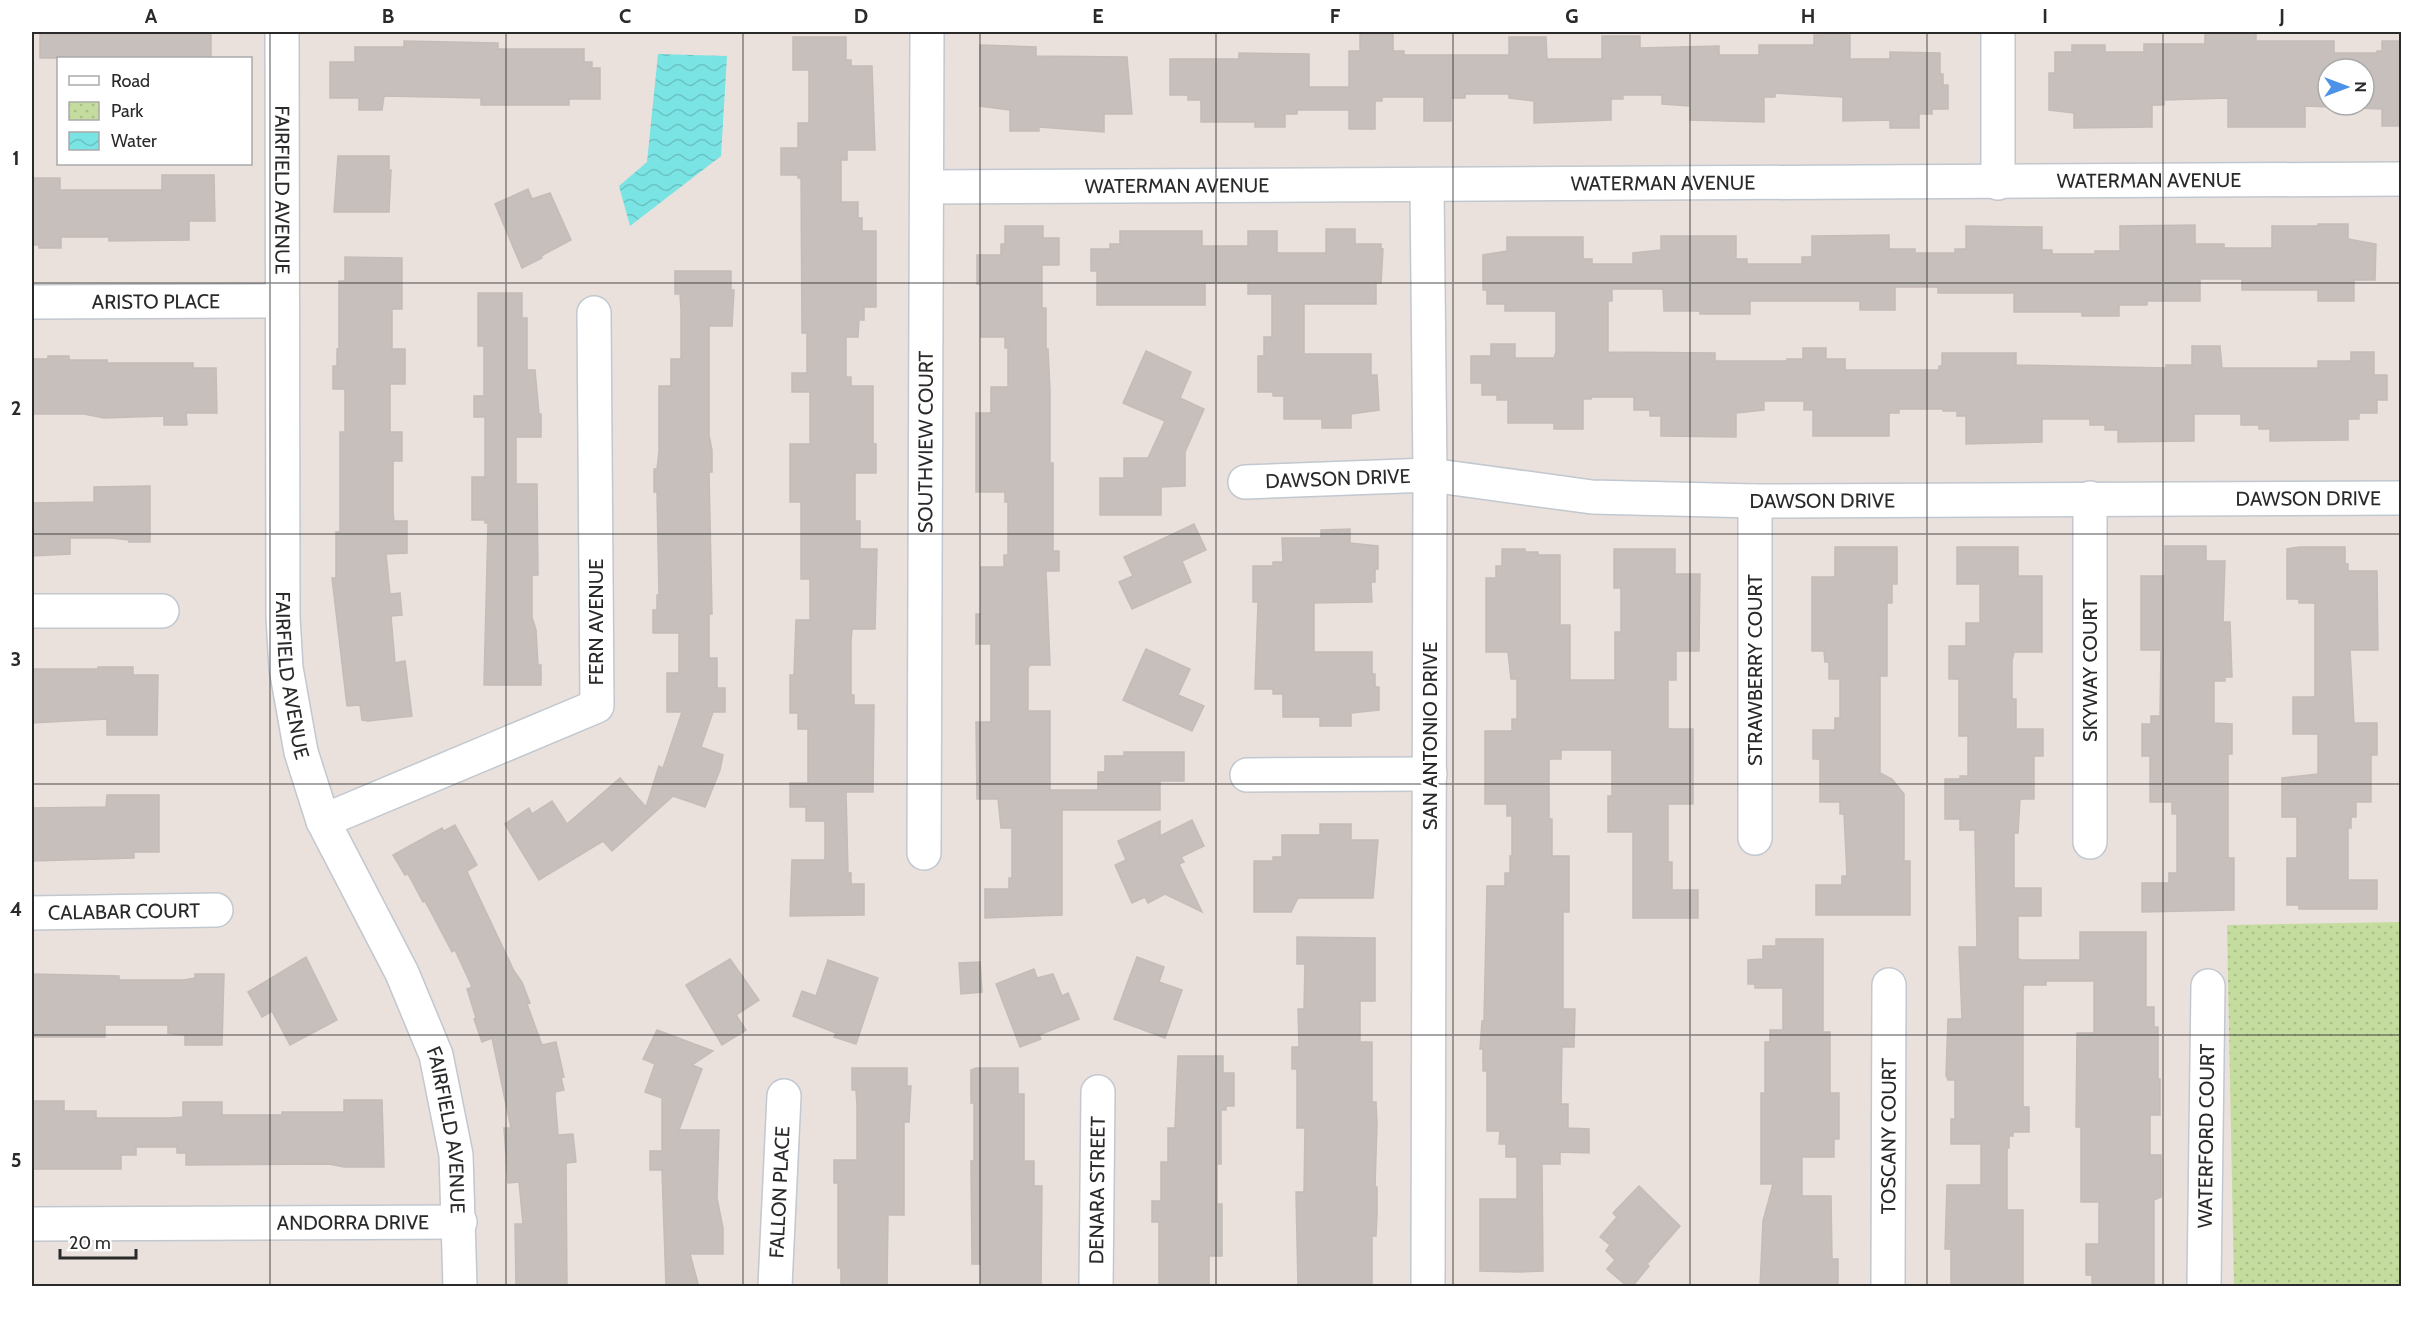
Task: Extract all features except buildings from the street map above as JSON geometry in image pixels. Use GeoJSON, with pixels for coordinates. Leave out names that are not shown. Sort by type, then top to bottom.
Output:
{"type":"FeatureCollection","features":[{"type":"Feature","properties":{"kind":"street","name":"FAIRFIELD AVENUE"},"geometry":{"type":"LineString","coordinates":[[282,32],[286,668],[301,752],[323,821],[402,973],[436,1055],[456,1155],[460,1222],[460,1287]]}},
{"type":"Feature","properties":{"kind":"street","name":"SOUTHVIEW COURT"},"geometry":{"type":"LineString","coordinates":[[924,853],[927,32]]}},
{"type":"Feature","properties":{"kind":"street"},"geometry":{"type":"LineString","coordinates":[[1998,32],[1998,183]]}},
{"type":"Feature","properties":{"kind":"street","name":"WATERMAN AVENUE"},"geometry":{"type":"LineString","coordinates":[[927,188],[2402,179]]}},
{"type":"Feature","properties":{"kind":"street","name":"SAN ANTONIO DRIVE"},"geometry":{"type":"LineString","coordinates":[[1427,186],[1430,475],[1428,1287]]}},
{"type":"Feature","properties":{"kind":"street","name":"ARISTO PLACE"},"geometry":{"type":"LineString","coordinates":[[32,302],[282,301]]}},
{"type":"Feature","properties":{"kind":"street","name":"FERN AVENUE"},"geometry":{"type":"LineString","coordinates":[[323,821],[597,706],[594,313]]}},
{"type":"Feature","properties":{"kind":"street","name":"DAWSON DRIVE"},"geometry":{"type":"LineString","coordinates":[[1245,482],[1430,475],[1592,497],[1755,501],[2402,498]]}},
{"type":"Feature","properties":{"kind":"street","name":"SKYWAY COURT"},"geometry":{"type":"LineString","coordinates":[[2090,498],[2090,842]]}},
{"type":"Feature","properties":{"kind":"street","name":"STRAWBERRY COURT"},"geometry":{"type":"LineString","coordinates":[[1755,501],[1755,838]]}},
{"type":"Feature","properties":{"kind":"street"},"geometry":{"type":"LineString","coordinates":[[32,611],[162,611]]}},
{"type":"Feature","properties":{"kind":"street"},"geometry":{"type":"LineString","coordinates":[[1247,775],[1430,774]]}},
{"type":"Feature","properties":{"kind":"street","name":"CALABAR COURT"},"geometry":{"type":"LineString","coordinates":[[32,914],[216,910]]}},
{"type":"Feature","properties":{"kind":"street","name":"TOSCANY COURT"},"geometry":{"type":"LineString","coordinates":[[1888,1287],[1889,985]]}},
{"type":"Feature","properties":{"kind":"street","name":"WATERFORD COURT"},"geometry":{"type":"LineString","coordinates":[[2204,1287],[2208,987]]}},
{"type":"Feature","properties":{"kind":"street","name":"DENARA STREET"},"geometry":{"type":"LineString","coordinates":[[1096,1287],[1098,1092]]}},
{"type":"Feature","properties":{"kind":"street","name":"FALLON PLACE"},"geometry":{"type":"LineString","coordinates":[[775,1287],[784,1096]]}},
{"type":"Feature","properties":{"kind":"street","name":"ANDORRA DRIVE"},"geometry":{"type":"LineString","coordinates":[[32,1224],[460,1222]]}},
{"type":"Feature","properties":{"kind":"green space"},"geometry":{"type":"Polygon","coordinates":[[[2401,922],[2401,1286],[2234,1286],[2227,925],[2401,922]]]}},
{"type":"Feature","properties":{"kind":"water"},"geometry":{"type":"Polygon","coordinates":[[[658,54],[727,56],[721,156],[630,226],[619,186],[647,162],[658,54]]]}}]}
